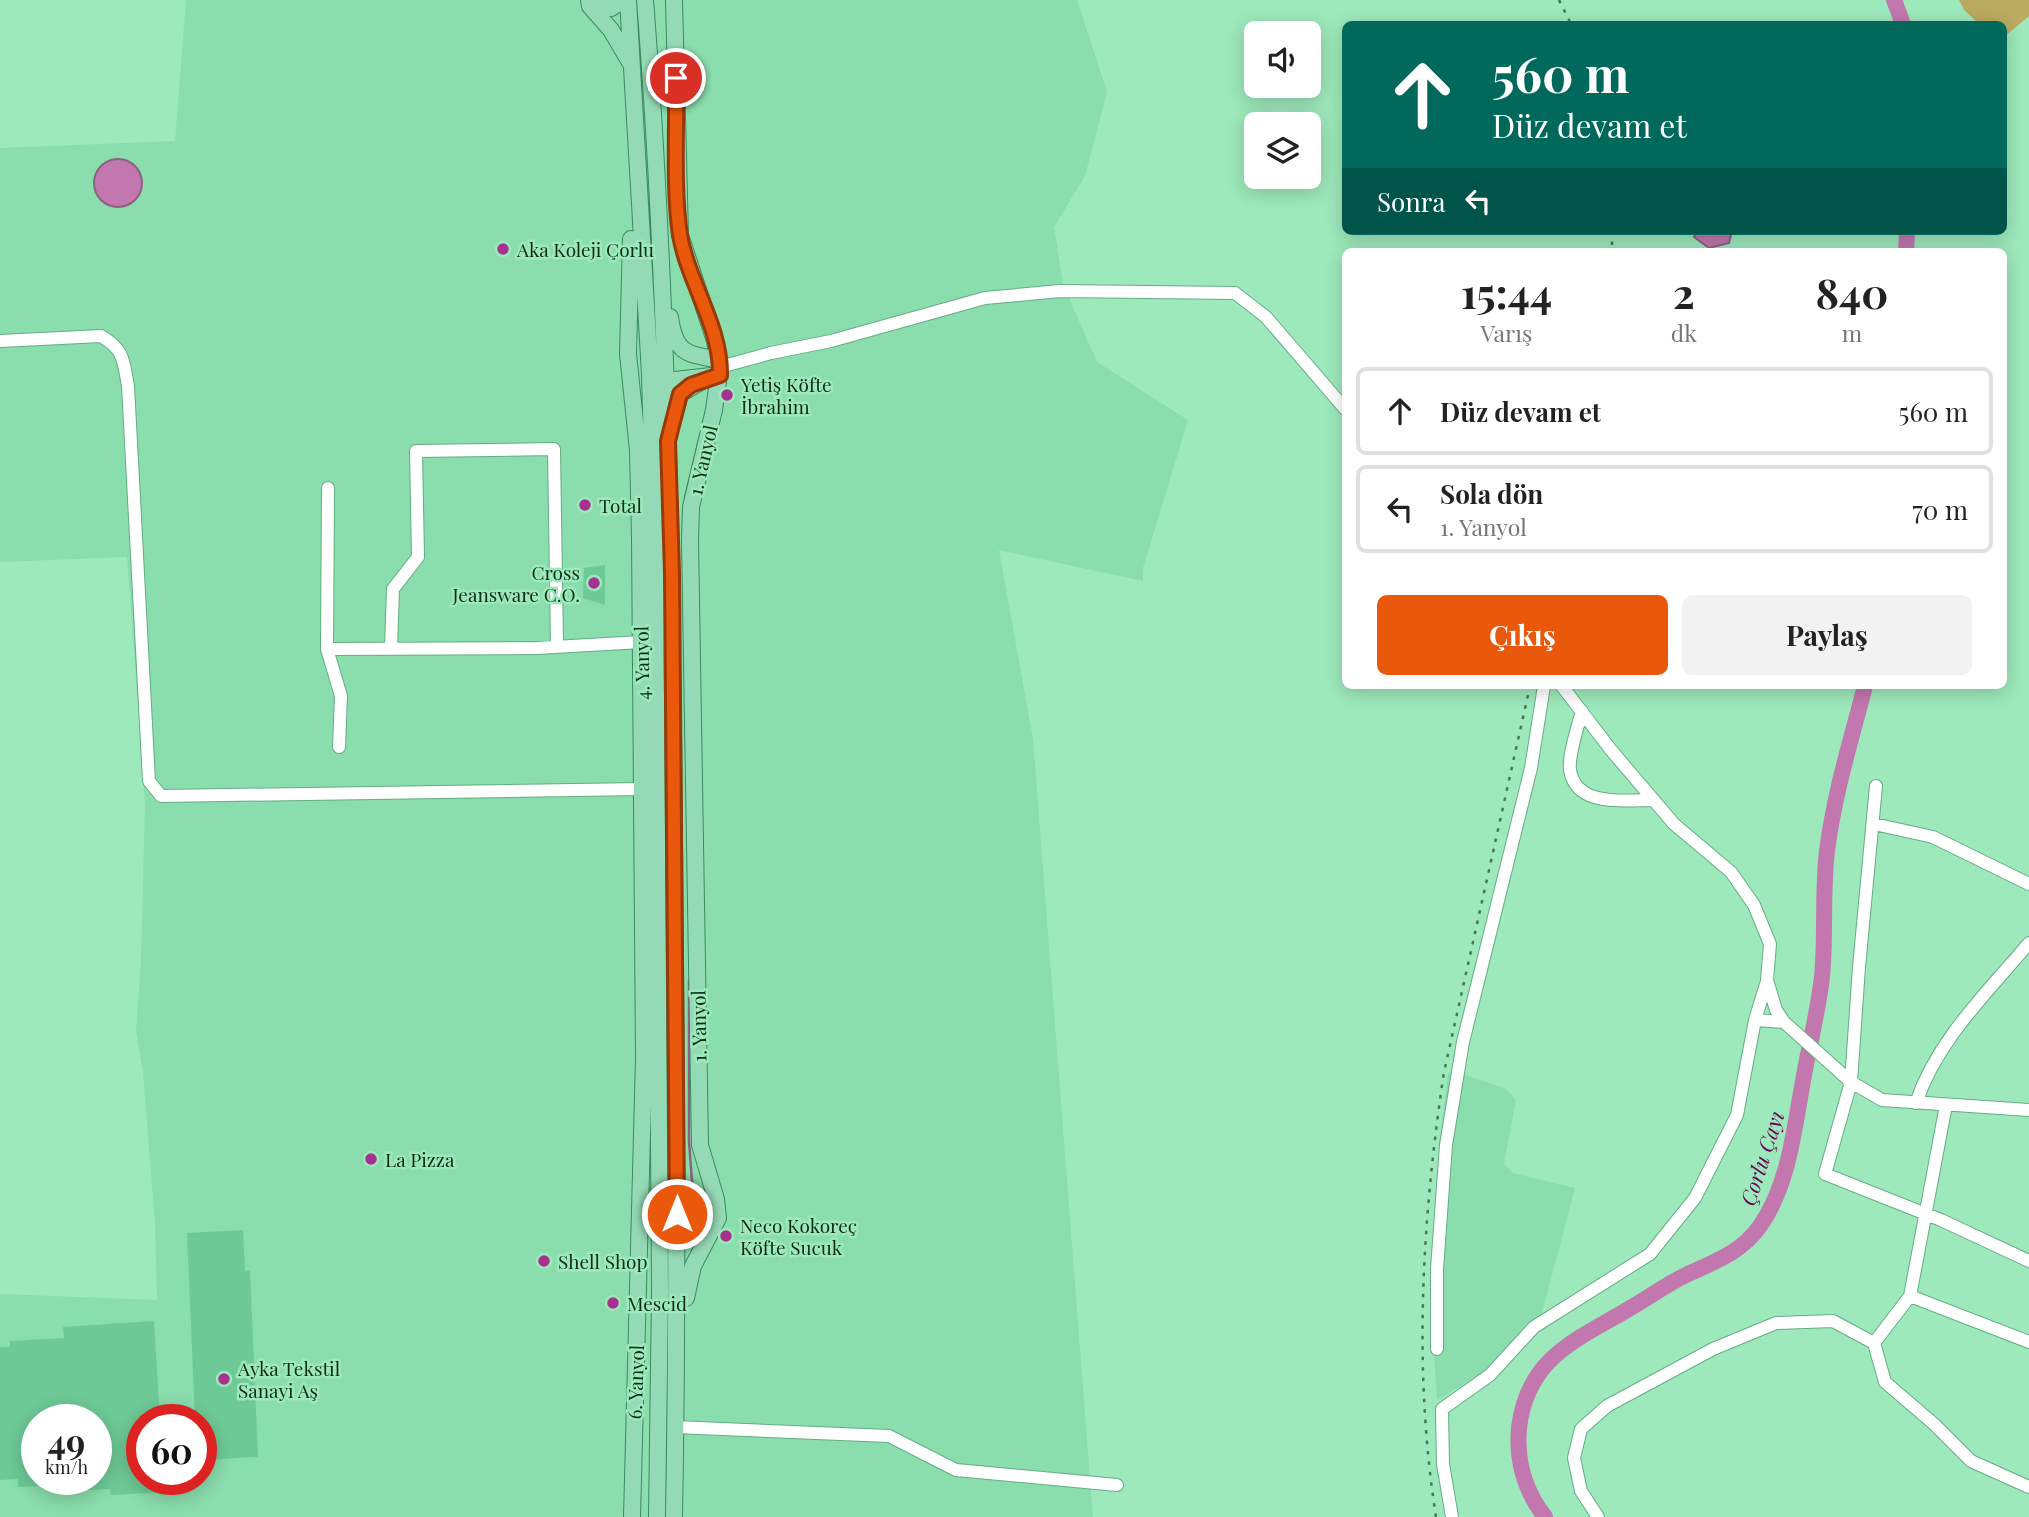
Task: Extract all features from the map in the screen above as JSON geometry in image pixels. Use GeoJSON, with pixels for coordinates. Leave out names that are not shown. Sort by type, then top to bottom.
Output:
{"type":"FeatureCollection","features":[{"type":"Feature","properties":{"kind":"main road"},"geometry":{"type":"LineString","coordinates":[[632,65],[611,30],[590,6],[591,0],[611,8],[626,0],[632,65],[637,165],[668,441],[672,573],[677,1214],[674,1517]]}},
{"type":"Feature","properties":{"kind":"main road"},"geometry":{"type":"LineString","coordinates":[[638,450],[639,432],[661,375],[660,279],[645,0]]}},
{"type":"Feature","properties":{"kind":"main road","name":"1. Yanyol"},"geometry":{"type":"LineString","coordinates":[[674,0],[680,235],[716,341],[720,368],[694,490],[690,540],[700,1145],[716,1199],[718,1218]]}},
{"type":"Feature","properties":{"kind":"main road","name":"4. Yanyol"},"geometry":{"type":"LineString","coordinates":[[637,165],[632,203],[628,354],[638,450],[643,1163]]}},
{"type":"Feature","properties":{"kind":"main road"},"geometry":{"type":"LineString","coordinates":[[660,279],[678,344],[689,355],[720,368]]}},
{"type":"Feature","properties":{"kind":"main road"},"geometry":{"type":"LineString","coordinates":[[628,354],[661,375],[720,368]]}},
{"type":"Feature","properties":{"kind":"main road"},"geometry":{"type":"LineString","coordinates":[[668,441],[680,394],[720,368]]}},
{"type":"Feature","properties":{"kind":"main road"},"geometry":{"type":"LineString","coordinates":[[650,403],[655,548],[659,1074],[657,1517]]}},
{"type":"Feature","properties":{"kind":"main road"},"geometry":{"type":"LineString","coordinates":[[643,1163],[659,1074]]}},
{"type":"Feature","properties":{"kind":"main road","name":"6. Yanyol"},"geometry":{"type":"LineString","coordinates":[[632,1517],[643,1163]]}},
{"type":"Feature","properties":{"kind":"main road"},"geometry":{"type":"LineString","coordinates":[[677,1214],[686,1227],[697,1233],[708,1230],[718,1218]]}},
{"type":"Feature","properties":{"kind":"main road"},"geometry":{"type":"LineString","coordinates":[[676,1377],[683,1347],[688,1280],[718,1218]]}},
{"type":"Feature","properties":{"kind":"street"},"geometry":{"type":"LineString","coordinates":[[720,368],[745,359],[831,341],[985,298],[1060,291],[1235,293],[1266,317],[1342,405]]}},
{"type":"Feature","properties":{"kind":"street"},"geometry":{"type":"LineString","coordinates":[[0,341],[101,336],[116,344],[122,354],[128,386],[149,781],[161,796],[642,789]]}},
{"type":"Feature","properties":{"kind":"street"},"geometry":{"type":"LineString","coordinates":[[391,648],[393,589],[418,557],[416,451],[554,449],[557,647]]}},
{"type":"Feature","properties":{"kind":"street"},"geometry":{"type":"LineString","coordinates":[[328,488],[327,649],[341,696],[339,747]]}},
{"type":"Feature","properties":{"kind":"street"},"geometry":{"type":"LineString","coordinates":[[327,649],[557,647],[641,642]]}},
{"type":"Feature","properties":{"kind":"street"},"geometry":{"type":"LineString","coordinates":[[1437,1349],[1437,1269],[1446,1145],[1463,1042],[1531,768],[1544,689]]}},
{"type":"Feature","properties":{"kind":"street"},"geometry":{"type":"LineString","coordinates":[[1452,1517],[1443,1464],[1442,1409],[1490,1375],[1534,1327],[1650,1254],[1695,1198],[1737,1115],[1755,1020],[1767,980],[1770,944],[1754,905],[1731,872],[1674,824],[1564,689]]}},
{"type":"Feature","properties":{"kind":"street"},"geometry":{"type":"LineString","coordinates":[[1581,711],[1570,768],[1575,785],[1592,797],[1653,800]]}},
{"type":"Feature","properties":{"kind":"street"},"geometry":{"type":"LineString","coordinates":[[1876,786],[1851,1082],[1825,1174],[1923,1213],[2029,1261]]}},
{"type":"Feature","properties":{"kind":"street"},"geometry":{"type":"LineString","coordinates":[[1874,824],[1933,836],[2029,884]]}},
{"type":"Feature","properties":{"kind":"street"},"geometry":{"type":"LineString","coordinates":[[1916,1103],[1922,1084],[1943,1045],[2029,943]]}},
{"type":"Feature","properties":{"kind":"street"},"geometry":{"type":"LineString","coordinates":[[1767,980],[1776,1010],[1784,1022],[1851,1082],[1882,1100],[2029,1110]]}},
{"type":"Feature","properties":{"kind":"street"},"geometry":{"type":"LineString","coordinates":[[1755,1020],[1784,1022]]}},
{"type":"Feature","properties":{"kind":"street"},"geometry":{"type":"LineString","coordinates":[[1874,1343],[1910,1296],[1923,1213],[1945,1105]]}},
{"type":"Feature","properties":{"kind":"street"},"geometry":{"type":"LineString","coordinates":[[1910,1296],[2029,1342]]}},
{"type":"Feature","properties":{"kind":"street"},"geometry":{"type":"LineString","coordinates":[[1598,1517],[1581,1491],[1574,1458],[1581,1429],[1607,1406],[1713,1349],[1776,1323],[1833,1321],[1874,1343],[1885,1382],[1934,1424],[1971,1461],[2029,1487]]}},
{"type":"Feature","properties":{"kind":"street"},"geometry":{"type":"LineString","coordinates":[[675,1426],[888,1436],[956,1470],[1117,1485]]}},
{"type":"Feature","properties":{"kind":"shaded area"},"geometry":{"type":"Polygon","coordinates":[[[186,0],[1077,0],[1107,92],[1085,176],[1054,227],[1063,284],[1097,362],[1188,420],[1143,568],[1143,581],[999,550],[1033,739],[1093,1517],[0,1517],[0,1294],[157,1300],[155,1223],[143,1073],[136,1031],[141,960],[145,803],[127,557],[0,562],[0,148],[175,141],[186,0]]]}},
{"type":"Feature","properties":{"kind":"shaded area"},"geometry":{"type":"Polygon","coordinates":[[[1959,0],[2029,0],[2029,16],[2007,34],[2007,21],[1976,21],[1964,10],[1959,0]]]}},
{"type":"Feature","properties":{"kind":"shaded area"},"geometry":{"type":"Polygon","coordinates":[[[118,159],[135,166],[142,183],[135,200],[118,207],[101,200],[94,183],[101,166],[118,159]]]}},
{"type":"Feature","properties":{"kind":"shaded area"},"geometry":{"type":"Polygon","coordinates":[[[1731,235],[1729,243],[1709,248],[1694,237],[1731,235]]]}},
{"type":"Feature","properties":{"kind":"shaded area"},"geometry":{"type":"Polygon","coordinates":[[[1448,1073],[1463,1074],[1506,1089],[1516,1100],[1504,1163],[1512,1173],[1575,1188],[1542,1313],[1482,1373],[1437,1400],[1430,1290],[1439,1147],[1448,1073]]]}},
{"type":"Feature","properties":{"kind":"building","name":"Cross Jeansware C.O."},"geometry":{"type":"Polygon","coordinates":[[[605,565],[605,605],[583,598],[584,568],[605,565]]]}},
{"type":"Feature","properties":{"kind":"building","name":"Ayka Tekstil Sanayi Aş"},"geometry":{"type":"Polygon","coordinates":[[[243,1230],[245,1271],[250,1270],[258,1457],[217,1459],[217,1404],[194,1404],[187,1233],[243,1230]]]}},
{"type":"Feature","properties":{"kind":"building"},"geometry":{"type":"Polygon","coordinates":[[[154,1321],[159,1404],[126,1404],[126,1494],[112,1495],[112,1404],[21,1404],[21,1487],[18,1487],[18,1479],[0,1480],[0,1347],[10,1347],[10,1341],[64,1338],[63,1327],[154,1321]]]}},
{"type":"Feature","properties":{"kind":"waterway","name":"Çorlu Çayı"},"geometry":{"type":"LineString","coordinates":[[1894,0],[1902,21]]}},
{"type":"Feature","properties":{"kind":"waterway","name":"Çorlu Çayı"},"geometry":{"type":"LineString","coordinates":[[1906,248],[1907,235]]}},
{"type":"Feature","properties":{"kind":"waterway"},"geometry":{"type":"LineString","coordinates":[[685,498],[700,436]]}},
{"type":"Feature","properties":{"kind":"waterway","name":"Çorlu Çayı"},"geometry":{"type":"LineString","coordinates":[[1545,1517],[1532,1497],[1523,1475],[1518,1440],[1524,1404],[1543,1369],[1556,1355],[1589,1332],[1678,1279],[1736,1250],[1760,1226],[1778,1193],[1793,1137],[1820,990],[1830,830],[1864,689]]}},
{"type":"Feature","properties":{"kind":"waterway"},"geometry":{"type":"LineString","coordinates":[[689,980],[689,1141],[692,1181],[702,1219]]}},
{"type":"Feature","properties":{"kind":"railway"},"geometry":{"type":"LineString","coordinates":[[1559,0],[1570,21]]}},
{"type":"Feature","properties":{"kind":"railway"},"geometry":{"type":"LineString","coordinates":[[1612,235],[1612,248]]}},
{"type":"Feature","properties":{"kind":"railway"},"geometry":{"type":"LineString","coordinates":[[1436,1517],[1424,1406],[1423,1350],[1426,1239],[1436,1128],[1444,1072],[1529,689]]}},
{"type":"Feature","properties":{"kind":"place","name":"Aka Koleji Çorlu"},"geometry":{"type":"Point","coordinates":[503,249]}},
{"type":"Feature","properties":{"kind":"place","name":"Yetiş Köfte İbrahim"},"geometry":{"type":"Point","coordinates":[727,395]}},
{"type":"Feature","properties":{"kind":"place","name":"Total"},"geometry":{"type":"Point","coordinates":[585,505]}},
{"type":"Feature","properties":{"kind":"place","name":"Cross Jeansware C.O."},"geometry":{"type":"Point","coordinates":[594,583]}},
{"type":"Feature","properties":{"kind":"place","name":"La Pizza"},"geometry":{"type":"Point","coordinates":[371,1159]}},
{"type":"Feature","properties":{"kind":"place","name":"Neco Kokoreç Köfte Sucuk"},"geometry":{"type":"Point","coordinates":[726,1236]}},
{"type":"Feature","properties":{"kind":"place","name":"Shell Shop"},"geometry":{"type":"Point","coordinates":[544,1261]}},
{"type":"Feature","properties":{"kind":"place","name":"Mescid"},"geometry":{"type":"Point","coordinates":[613,1303]}},
{"type":"Feature","properties":{"kind":"place","name":"Ayka Tekstil Sanayi Aş"},"geometry":{"type":"Point","coordinates":[224,1379]}},
{"type":"Feature","properties":{"kind":"route"},"geometry":{"type":"LineString","coordinates":[[676,78],[680,235],[716,341],[720,368],[720,375],[691,385],[680,394],[676,401],[668,441],[672,573],[677,1214]]}}]}
